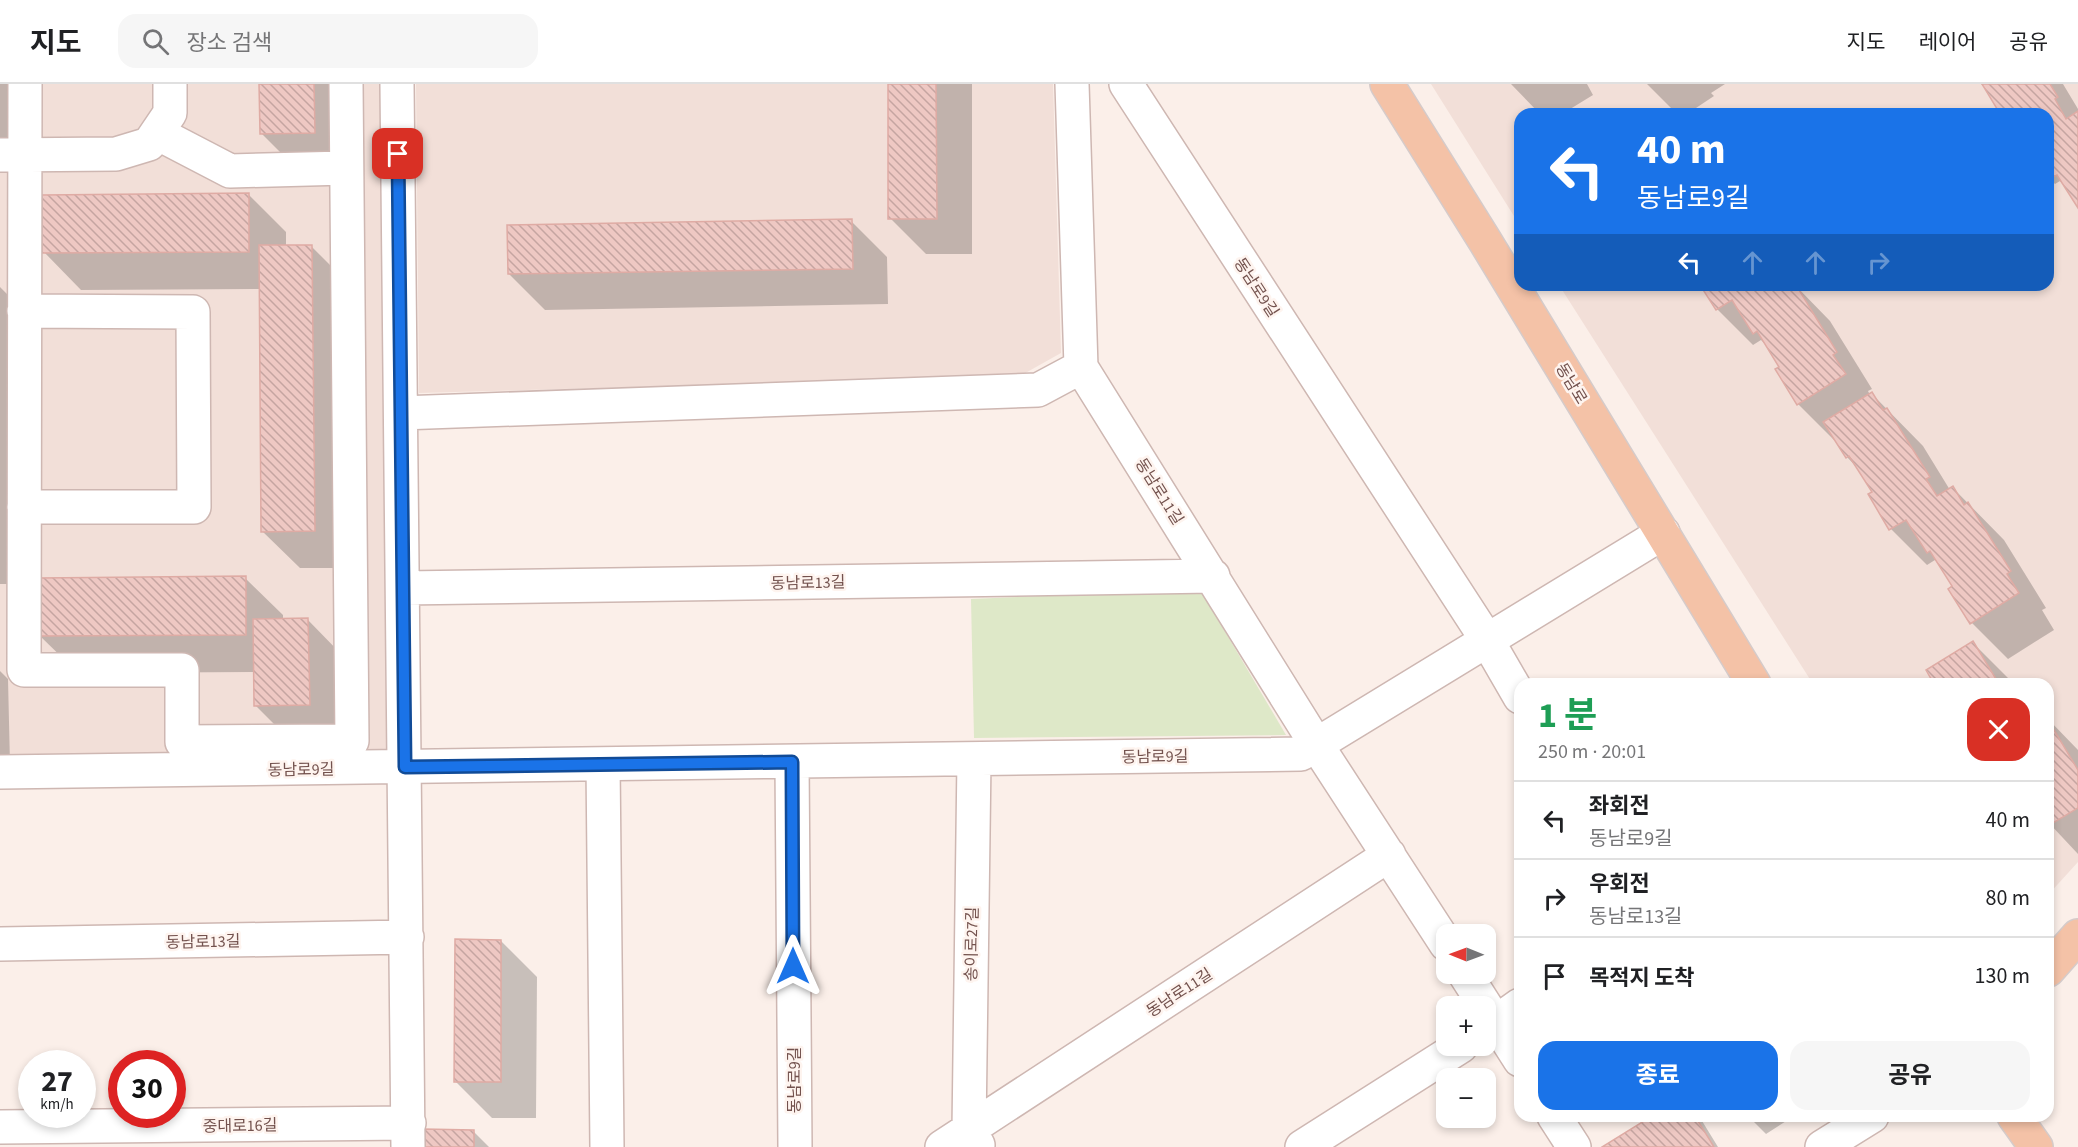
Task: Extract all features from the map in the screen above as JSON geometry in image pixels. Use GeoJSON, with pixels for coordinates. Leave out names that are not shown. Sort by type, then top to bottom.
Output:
{"type":"FeatureCollection","features":[{"type":"Feature","properties":{"kind":"main road","name":"동남로"},"geometry":{"type":"LineString","coordinates":[[1387,84],[1514,289]]}},
{"type":"Feature","properties":{"kind":"main road","name":"동남로"},"geometry":{"type":"LineString","coordinates":[[1515,291],[1750,678]]}},
{"type":"Feature","properties":{"kind":"main road"},"geometry":{"type":"LineString","coordinates":[[2054,963],[2078,936]]}},
{"type":"Feature","properties":{"kind":"main road"},"geometry":{"type":"LineString","coordinates":[[2018,1122],[2036,1147]]}},
{"type":"Feature","properties":{"kind":"street"},"geometry":{"type":"LineString","coordinates":[[25,84],[13,155],[24,311],[24,670],[182,670],[182,742],[352,741],[346,84]]}},
{"type":"Feature","properties":{"kind":"street"},"geometry":{"type":"LineString","coordinates":[[13,155],[116,154],[149,144],[170,113],[170,84]]}},
{"type":"Feature","properties":{"kind":"street"},"geometry":{"type":"LineString","coordinates":[[397,84],[408,1135]]}},
{"type":"Feature","properties":{"kind":"street"},"geometry":{"type":"LineString","coordinates":[[401,413],[1038,390],[1081,367],[1072,84]]}},
{"type":"Feature","properties":{"kind":"street","name":"동남로9길"},"geometry":{"type":"LineString","coordinates":[[1126,84],[1487,640]]}},
{"type":"Feature","properties":{"kind":"street"},"geometry":{"type":"LineString","coordinates":[[157,133],[230,171],[346,168]]}},
{"type":"Feature","properties":{"kind":"street"},"geometry":{"type":"LineString","coordinates":[[24,311],[193,312],[194,507],[24,507]]}},
{"type":"Feature","properties":{"kind":"street","name":"동남로11길"},"geometry":{"type":"LineString","coordinates":[[1081,367],[1316,744],[1436,928]]}},
{"type":"Feature","properties":{"kind":"street","name":"동남로9길"},"geometry":{"type":"LineString","coordinates":[[0,772],[1301,754],[1663,533]]}},
{"type":"Feature","properties":{"kind":"street","name":"동남로13길"},"geometry":{"type":"LineString","coordinates":[[403,588],[1213,576]]}},
{"type":"Feature","properties":{"kind":"street"},"geometry":{"type":"LineString","coordinates":[[1487,640],[1514,687]]}},
{"type":"Feature","properties":{"kind":"street","name":"송이로27길"},"geometry":{"type":"LineString","coordinates":[[974,759],[974,1138]]}},
{"type":"Feature","properties":{"kind":"street","name":"동남로9길"},"geometry":{"type":"LineString","coordinates":[[792,762],[795,1147]]}},
{"type":"Feature","properties":{"kind":"street"},"geometry":{"type":"LineString","coordinates":[[603,764],[608,1147]]}},
{"type":"Feature","properties":{"kind":"street","name":"동남로11길"},"geometry":{"type":"LineString","coordinates":[[974,1138],[1389,855]]}},
{"type":"Feature","properties":{"kind":"street","name":"동남로13길"},"geometry":{"type":"LineString","coordinates":[[0,944],[407,937]]}},
{"type":"Feature","properties":{"kind":"street"},"geometry":{"type":"LineString","coordinates":[[1473,984],[1500,1020],[1514,1048]]}},
{"type":"Feature","properties":{"kind":"street"},"geometry":{"type":"LineString","coordinates":[[1302,1147],[1445,1056]]}},
{"type":"Feature","properties":{"kind":"street"},"geometry":{"type":"LineString","coordinates":[[1558,1122],[1574,1147]]}},
{"type":"Feature","properties":{"kind":"street"},"geometry":{"type":"LineString","coordinates":[[1822,1147],[1862,1122]]}},
{"type":"Feature","properties":{"kind":"street"},"geometry":{"type":"LineString","coordinates":[[216,1147],[249,1124]]}},
{"type":"Feature","properties":{"kind":"street","name":"중대로16길"},"geometry":{"type":"LineString","coordinates":[[0,1127],[249,1124],[408,1135]]}},
{"type":"Feature","properties":{"kind":"street"},"geometry":{"type":"LineString","coordinates":[[942,1147],[974,1138]]}},
{"type":"Feature","properties":{"kind":"shaded area"},"geometry":{"type":"Polygon","coordinates":[[[0,84],[382,84],[388,750],[0,756],[0,84]]]}},
{"type":"Feature","properties":{"kind":"shaded area"},"geometry":{"type":"Polygon","coordinates":[[[416,84],[1053,84],[1061,353],[1020,376],[419,393],[416,84]]]}},
{"type":"Feature","properties":{"kind":"shaded area"},"geometry":{"type":"Polygon","coordinates":[[[1431,84],[2078,84],[2078,862],[2054,888],[2054,678],[1809,678],[1563,291],[2054,291],[2054,108],[1514,108],[1514,216],[1431,84]]]}},
{"type":"Feature","properties":{"kind":"green space"},"geometry":{"type":"Polygon","coordinates":[[[1200,589],[1286,735],[974,738],[971,599],[1200,589]]]}},
{"type":"Feature","properties":{"kind":"building"},"geometry":{"type":"Polygon","coordinates":[[[259,84],[314,84],[315,133],[260,134],[259,84]]]}},
{"type":"Feature","properties":{"kind":"building"},"geometry":{"type":"Polygon","coordinates":[[[888,84],[936,84],[937,219],[888,219],[888,84]]]}},
{"type":"Feature","properties":{"kind":"building"},"geometry":{"type":"Polygon","coordinates":[[[1982,84],[2050,84],[2058,97],[2055,99],[2066,119],[2078,111],[2078,208],[2057,175],[2054,176],[2054,108],[1997,108],[1982,84]]]}},
{"type":"Feature","properties":{"kind":"building"},"geometry":{"type":"Polygon","coordinates":[[[249,193],[249,252],[42,253],[42,195],[249,193]]]}},
{"type":"Feature","properties":{"kind":"building"},"geometry":{"type":"Polygon","coordinates":[[[852,219],[853,269],[508,274],[507,225],[852,219]]]}},
{"type":"Feature","properties":{"kind":"building"},"geometry":{"type":"Polygon","coordinates":[[[259,245],[312,245],[315,531],[261,532],[259,245]]]}},
{"type":"Feature","properties":{"kind":"building"},"geometry":{"type":"Polygon","coordinates":[[[1704,291],[1800,291],[1837,352],[1833,355],[1846,374],[1797,405],[1775,369],[1779,367],[1757,331],[1753,334],[1732,300],[1716,310],[1704,291]]]}},
{"type":"Feature","properties":{"kind":"building"},"geometry":{"type":"Polygon","coordinates":[[[1872,392],[1883,410],[1887,408],[1930,477],[1926,479],[1937,496],[1953,486],[1964,505],[1968,502],[2011,571],[2007,574],[2019,593],[1970,624],[1948,589],[1952,586],[1930,551],[1927,553],[1906,520],[1889,530],[1868,494],[1872,492],[1849,456],[1846,458],[1823,422],[1872,392]]]}},
{"type":"Feature","properties":{"kind":"building"},"geometry":{"type":"Polygon","coordinates":[[[246,576],[246,635],[39,636],[39,578],[246,576]]]}},
{"type":"Feature","properties":{"kind":"building"},"geometry":{"type":"Polygon","coordinates":[[[308,618],[310,705],[254,706],[253,619],[308,618]]]}},
{"type":"Feature","properties":{"kind":"building"},"geometry":{"type":"Polygon","coordinates":[[[1973,641],[1995,678],[1931,678],[1926,670],[1973,641]]]}},
{"type":"Feature","properties":{"kind":"building"},"geometry":{"type":"Polygon","coordinates":[[[2054,730],[2078,770],[2078,808],[2054,822],[2054,730]]]}},
{"type":"Feature","properties":{"kind":"building"},"geometry":{"type":"Polygon","coordinates":[[[455,939],[501,940],[501,1082],[454,1082],[455,939]]]}},
{"type":"Feature","properties":{"kind":"building"},"geometry":{"type":"Polygon","coordinates":[[[1642,1122],[1699,1122],[1714,1147],[1602,1147],[1642,1122]]]}},
{"type":"Feature","properties":{"kind":"building"},"geometry":{"type":"Polygon","coordinates":[[[423,1129],[474,1130],[474,1147],[422,1147],[423,1129]]]}},
{"type":"Feature","properties":{"kind":"route"},"geometry":{"type":"LineString","coordinates":[[398,154],[405,767],[792,762],[793,966]]}}]}
